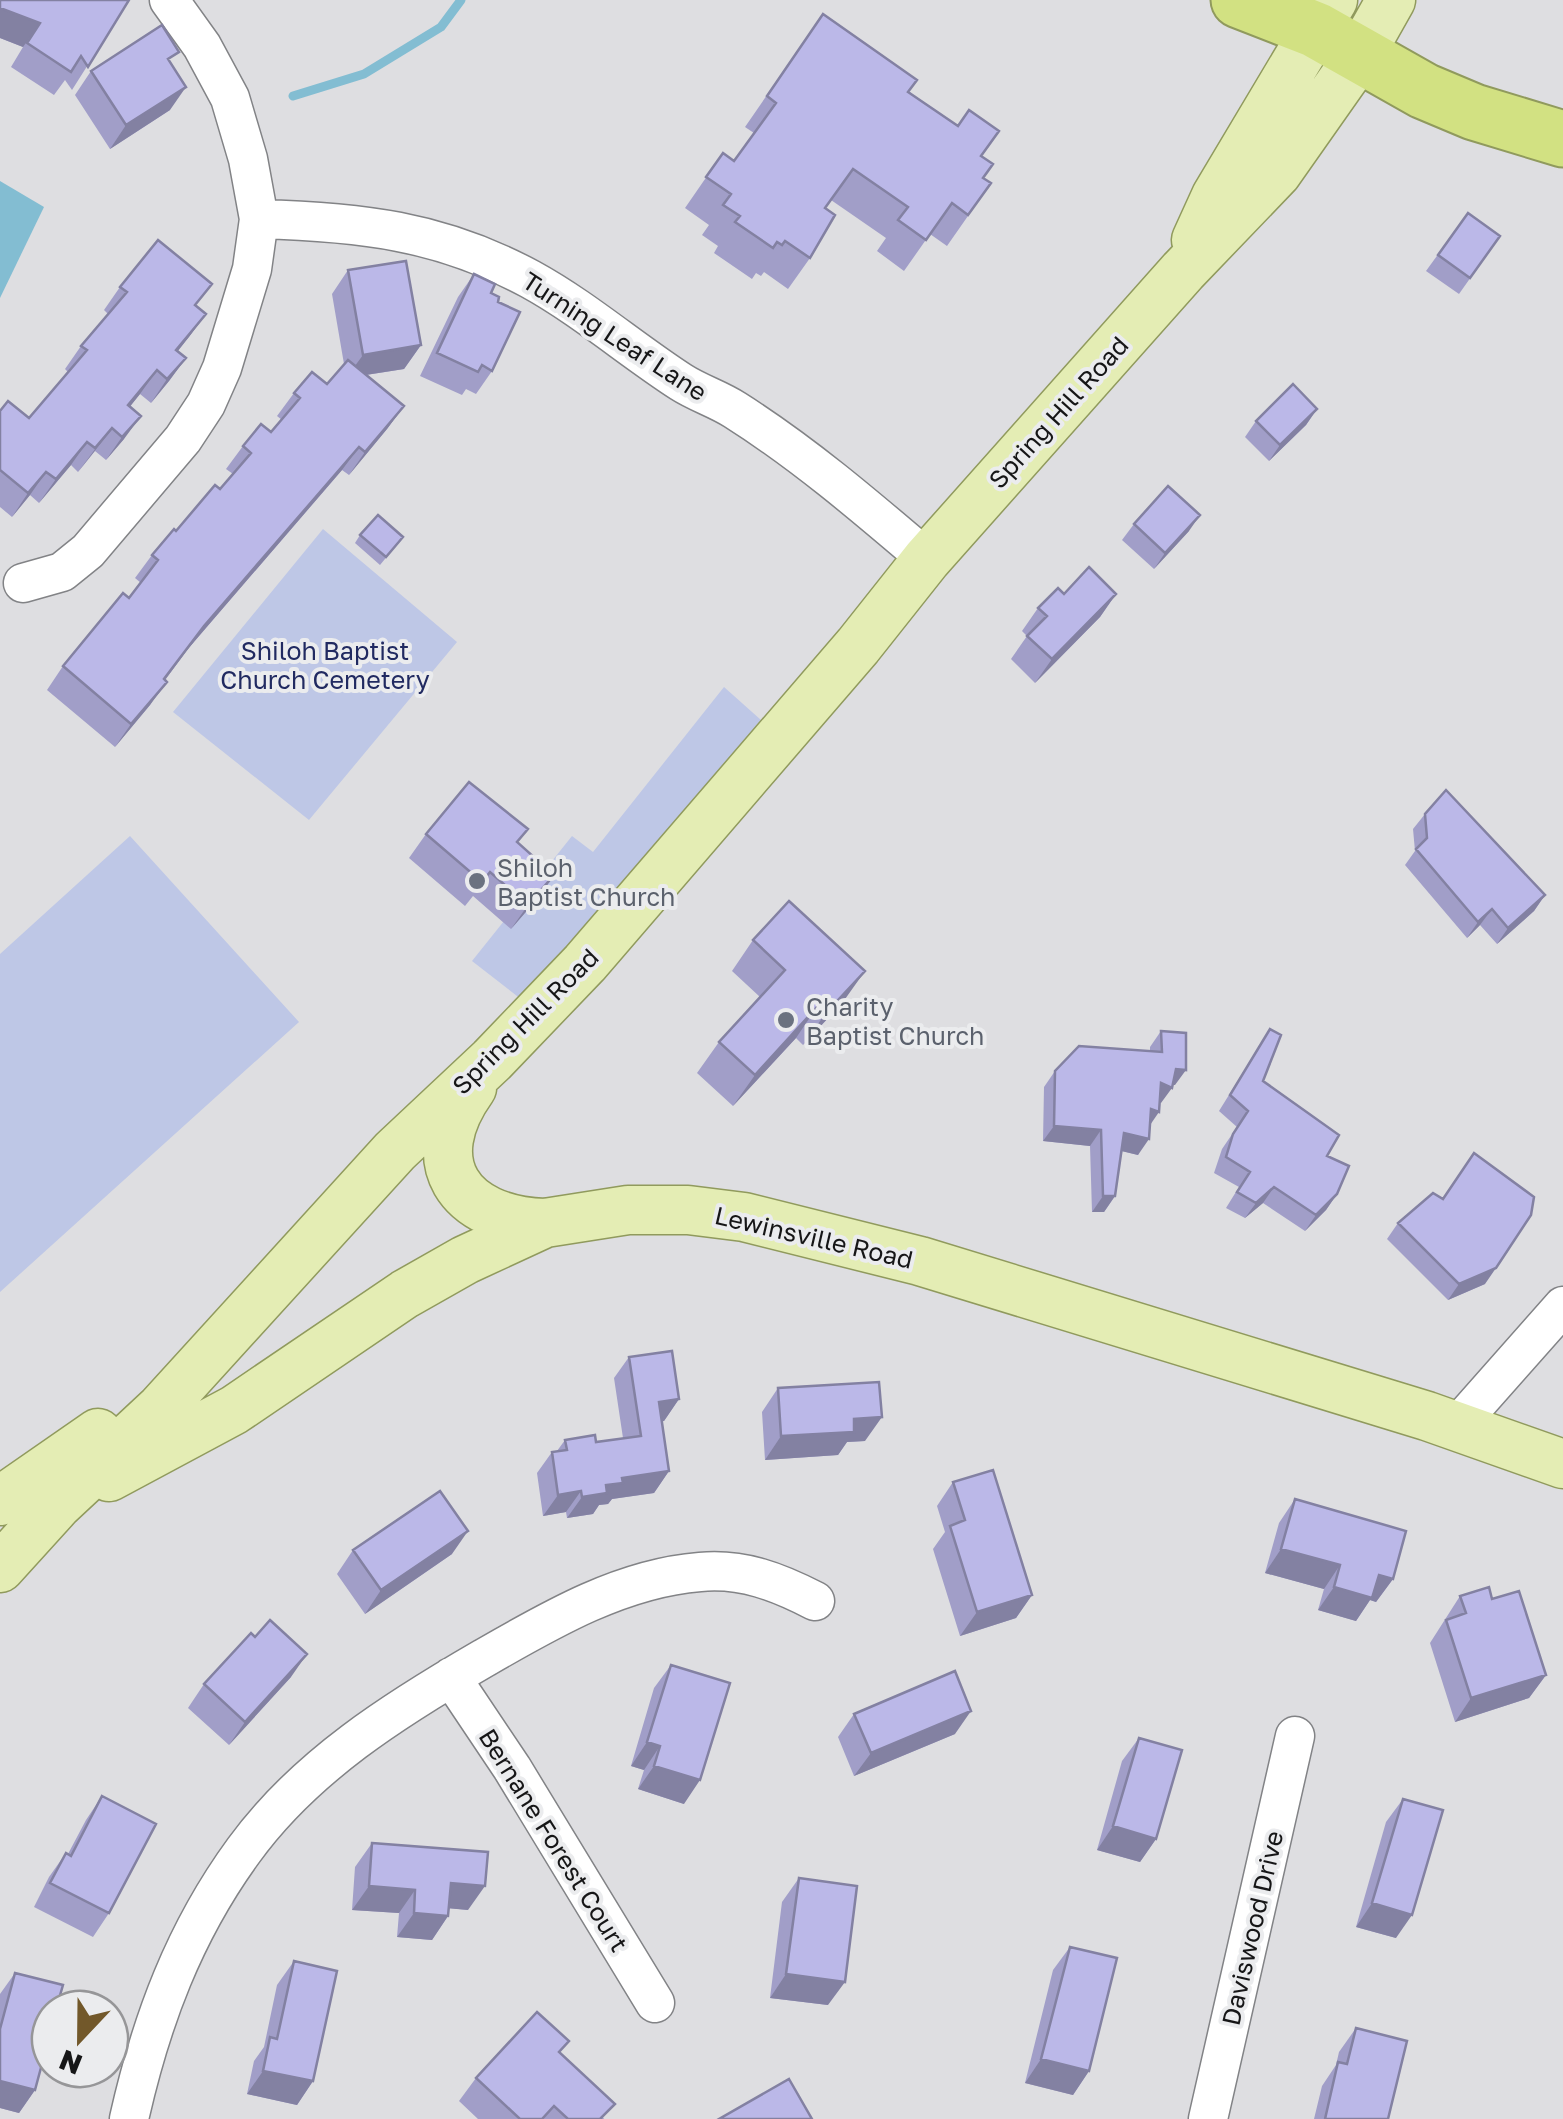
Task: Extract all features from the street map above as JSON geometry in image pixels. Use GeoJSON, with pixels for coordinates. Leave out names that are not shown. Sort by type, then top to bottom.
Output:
{"type":"FeatureCollection","features":[{"type":"Feature","properties":{"kind":"highway"},"geometry":{"type":"LineString","coordinates":[[1239,0],[1336,28],[1424,91],[1474,112],[1563,139]]}},
{"type":"Feature","properties":{"kind":"main road","name":"Spring Hill Road"},"geometry":{"type":"LineString","coordinates":[[0,1568],[58,1504],[161,1408],[394,1151],[492,1060],[585,964],[846,660],[927,559],[1183,271],[1276,173],[1336,28],[1391,0]]}},
{"type":"Feature","properties":{"kind":"main road"},"geometry":{"type":"LineString","coordinates":[[492,1060],[450,1126],[446,1152],[451,1174],[462,1194],[480,1209],[508,1220],[545,1223]]}},
{"type":"Feature","properties":{"kind":"main road","name":"Lewinsville Road"},"geometry":{"type":"LineString","coordinates":[[0,1536],[234,1410],[405,1294],[465,1260],[545,1223],[628,1210],[688,1210],[744,1217],[1008,1286],[1563,1464]]}},
{"type":"Feature","properties":{"kind":"main road"},"geometry":{"type":"LineString","coordinates":[[0,1500],[110,1425],[251,1307]]}},
{"type":"Feature","properties":{"kind":"street"},"geometry":{"type":"LineString","coordinates":[[23,584],[62,572],[88,550],[182,439],[206,404],[240,318],[259,219],[248,159],[230,98],[202,46],[169,0]]}},
{"type":"Feature","properties":{"kind":"street","name":"Turning Leaf Lane"},"geometry":{"type":"LineString","coordinates":[[259,219],[347,222],[403,231],[490,259],[534,282],[683,383],[774,436],[927,559]]}},
{"type":"Feature","properties":{"kind":"street"},"geometry":{"type":"LineString","coordinates":[[1456,1427],[1563,1306]]}},
{"type":"Feature","properties":{"kind":"street"},"geometry":{"type":"LineString","coordinates":[[129,2119],[153,2024],[174,1969],[201,1917],[244,1850],[316,1772],[392,1714],[581,1605],[665,1577],[737,1572],[774,1580],[815,1601]]}},
{"type":"Feature","properties":{"kind":"street","name":"Bernane Forest Court"},"geometry":{"type":"LineString","coordinates":[[452,1677],[655,2003]]}},
{"type":"Feature","properties":{"kind":"street","name":"Daviswood Drive"},"geometry":{"type":"LineString","coordinates":[[1208,2119],[1295,1736]]}},
{"type":"Feature","properties":{"kind":"green space","name":"Shiloh Baptist Church Cemetery"},"geometry":{"type":"Polygon","coordinates":[[[323,529],[457,642],[309,820],[173,712],[323,529]]]}},
{"type":"Feature","properties":{"kind":"green space"},"geometry":{"type":"Polygon","coordinates":[[[724,687],[761,720],[526,1003],[472,961],[572,836],[593,852],[724,687]]]}},
{"type":"Feature","properties":{"kind":"green space"},"geometry":{"type":"Polygon","coordinates":[[[130,836],[299,1022],[0,1292],[0,954],[130,836]]]}},
{"type":"Feature","properties":{"kind":"shaded area"},"geometry":{"type":"Polygon","coordinates":[[[0,181],[44,207],[0,298],[0,181]]]}},
{"type":"Feature","properties":{"kind":"building"},"geometry":{"type":"Polygon","coordinates":[[[0,0],[129,0],[88,67],[81,56],[71,72],[27,43],[40,23],[0,8],[0,0]]]}},
{"type":"Feature","properties":{"kind":"building"},"geometry":{"type":"Polygon","coordinates":[[[823,14],[917,80],[908,92],[958,126],[969,110],[999,131],[981,156],[993,164],[983,178],[991,183],[968,215],[952,203],[926,240],[898,220],[908,207],[853,169],[825,208],[835,215],[810,258],[785,241],[782,245],[777,242],[773,248],[735,222],[740,216],[723,205],[731,194],[706,177],[723,153],[734,161],[776,103],[767,96],[823,14]]]}},
{"type":"Feature","properties":{"kind":"building"},"geometry":{"type":"Polygon","coordinates":[[[162,25],[179,52],[168,59],[186,87],[126,125],[91,71],[162,25]]]}},
{"type":"Feature","properties":{"kind":"building"},"geometry":{"type":"Polygon","coordinates":[[[1468,213],[1500,236],[1470,278],[1438,255],[1468,213]]]}},
{"type":"Feature","properties":{"kind":"building"},"geometry":{"type":"Polygon","coordinates":[[[158,240],[212,284],[195,305],[206,314],[176,350],[186,358],[167,379],[157,370],[128,405],[141,416],[122,437],[112,428],[95,448],[87,442],[56,479],[46,472],[28,493],[0,470],[0,411],[8,401],[29,418],[87,350],[81,346],[127,292],[120,287],[158,240]]]}},
{"type":"Feature","properties":{"kind":"building"},"geometry":{"type":"Polygon","coordinates":[[[406,261],[421,345],[363,355],[348,270],[406,261]]]}},
{"type":"Feature","properties":{"kind":"building"},"geometry":{"type":"Polygon","coordinates":[[[474,274],[495,284],[491,293],[499,297],[498,302],[520,312],[492,371],[482,365],[478,372],[437,353],[474,274]]]}},
{"type":"Feature","properties":{"kind":"building"},"geometry":{"type":"Polygon","coordinates":[[[348,360],[404,406],[365,452],[359,447],[204,626],[164,679],[167,682],[131,724],[63,666],[123,593],[129,598],[158,560],[152,555],[174,529],[215,485],[220,489],[251,453],[243,446],[261,424],[271,432],[300,398],[294,393],[312,372],[327,384],[348,360]]]}},
{"type":"Feature","properties":{"kind":"building"},"geometry":{"type":"Polygon","coordinates":[[[1293,384],[1317,409],[1280,445],[1256,421],[1293,384]]]}},
{"type":"Feature","properties":{"kind":"building"},"geometry":{"type":"Polygon","coordinates":[[[1168,486],[1200,515],[1165,553],[1134,524],[1168,486]]]}},
{"type":"Feature","properties":{"kind":"building"},"geometry":{"type":"Polygon","coordinates":[[[378,515],[403,537],[386,557],[360,535],[378,515]]]}},
{"type":"Feature","properties":{"kind":"building"},"geometry":{"type":"Polygon","coordinates":[[[1089,567],[1116,594],[1052,659],[1027,636],[1047,616],[1038,608],[1058,588],[1064,594],[1089,567]]]}},
{"type":"Feature","properties":{"kind":"building"},"geometry":{"type":"Polygon","coordinates":[[[469,782],[528,829],[517,842],[554,875],[528,905],[490,872],[482,882],[426,834],[469,782]]]}},
{"type":"Feature","properties":{"kind":"building"},"geometry":{"type":"Polygon","coordinates":[[[1446,790],[1545,895],[1508,928],[1492,909],[1478,922],[1416,849],[1427,838],[1425,814],[1446,790]]]}},
{"type":"Feature","properties":{"kind":"building"},"geometry":{"type":"Polygon","coordinates":[[[789,901],[865,971],[825,1014],[817,1007],[755,1075],[719,1042],[785,970],[753,940],[789,901]]]}},
{"type":"Feature","properties":{"kind":"building"},"geometry":{"type":"Polygon","coordinates":[[[1270,1029],[1281,1035],[1263,1081],[1339,1135],[1327,1156],[1349,1166],[1337,1194],[1316,1215],[1274,1187],[1256,1203],[1237,1192],[1250,1172],[1226,1157],[1233,1134],[1248,1111],[1230,1095],[1270,1029]]]}},
{"type":"Feature","properties":{"kind":"building"},"geometry":{"type":"Polygon","coordinates":[[[1161,1031],[1186,1033],[1186,1070],[1176,1069],[1172,1088],[1161,1083],[1159,1112],[1151,1109],[1149,1139],[1124,1133],[1115,1196],[1103,1196],[1101,1130],[1054,1126],[1055,1071],[1079,1046],[1162,1052],[1161,1031]]]}},
{"type":"Feature","properties":{"kind":"building"},"geometry":{"type":"Polygon","coordinates":[[[1474,1153],[1534,1197],[1531,1215],[1496,1268],[1459,1284],[1398,1223],[1433,1193],[1443,1199],[1474,1153]]]}},
{"type":"Feature","properties":{"kind":"building"},"geometry":{"type":"Polygon","coordinates":[[[672,1351],[679,1399],[659,1402],[669,1471],[622,1478],[623,1483],[606,1485],[607,1493],[582,1497],[581,1491],[558,1495],[552,1452],[567,1450],[565,1440],[595,1435],[596,1442],[641,1436],[629,1357],[672,1351]]]}},
{"type":"Feature","properties":{"kind":"building"},"geometry":{"type":"Polygon","coordinates":[[[879,1382],[882,1417],[854,1419],[854,1432],[781,1436],[778,1388],[879,1382]]]}},
{"type":"Feature","properties":{"kind":"building"},"geometry":{"type":"Polygon","coordinates":[[[993,1470],[1032,1595],[977,1612],[950,1526],[965,1520],[953,1482],[993,1470]]]}},
{"type":"Feature","properties":{"kind":"building"},"geometry":{"type":"Polygon","coordinates":[[[440,1491],[468,1531],[381,1590],[353,1550],[440,1491]]]}},
{"type":"Feature","properties":{"kind":"building"},"geometry":{"type":"Polygon","coordinates":[[[1295,1499],[1406,1531],[1393,1579],[1379,1575],[1372,1598],[1334,1587],[1340,1565],[1281,1549],[1295,1499]]]}},
{"type":"Feature","properties":{"kind":"building"},"geometry":{"type":"Polygon","coordinates":[[[1489,1587],[1492,1599],[1519,1591],[1546,1675],[1471,1698],[1446,1620],[1466,1613],[1460,1596],[1489,1587]]]}},
{"type":"Feature","properties":{"kind":"building"},"geometry":{"type":"Polygon","coordinates":[[[270,1620],[307,1654],[245,1722],[204,1684],[251,1633],[255,1637],[270,1620]]]}},
{"type":"Feature","properties":{"kind":"building"},"geometry":{"type":"Polygon","coordinates":[[[671,1665],[730,1683],[700,1780],[654,1766],[660,1746],[647,1742],[671,1665]]]}},
{"type":"Feature","properties":{"kind":"building"},"geometry":{"type":"Polygon","coordinates":[[[955,1671],[971,1711],[871,1753],[854,1714],[955,1671]]]}},
{"type":"Feature","properties":{"kind":"building"},"geometry":{"type":"Polygon","coordinates":[[[1139,1738],[1182,1750],[1156,1839],[1113,1826],[1139,1738]]]}},
{"type":"Feature","properties":{"kind":"building"},"geometry":{"type":"Polygon","coordinates":[[[102,1796],[156,1824],[109,1913],[50,1883],[66,1853],[71,1856],[102,1796]]]}},
{"type":"Feature","properties":{"kind":"building"},"geometry":{"type":"Polygon","coordinates":[[[1403,1799],[1443,1810],[1412,1915],[1372,1903],[1403,1799]]]}},
{"type":"Feature","properties":{"kind":"building"},"geometry":{"type":"Polygon","coordinates":[[[372,1843],[488,1852],[485,1886],[451,1883],[448,1916],[414,1913],[415,1890],[369,1886],[372,1843]]]}},
{"type":"Feature","properties":{"kind":"building"},"geometry":{"type":"Polygon","coordinates":[[[799,1878],[857,1886],[845,1982],[786,1974],[799,1878]]]}},
{"type":"Feature","properties":{"kind":"building"},"geometry":{"type":"Polygon","coordinates":[[[1070,1947],[1117,1958],[1089,2071],[1041,2059],[1070,1947]]]}},
{"type":"Feature","properties":{"kind":"building"},"geometry":{"type":"Polygon","coordinates":[[[294,1961],[337,1971],[313,2081],[263,2071],[270,2037],[277,2039],[294,1961]]]}},
{"type":"Feature","properties":{"kind":"building"},"geometry":{"type":"Polygon","coordinates":[[[15,1973],[63,1985],[62,1989],[30,1989],[30,2089],[0,2081],[0,2029],[15,1973]]]}},
{"type":"Feature","properties":{"kind":"building"},"geometry":{"type":"Polygon","coordinates":[[[537,2012],[569,2041],[559,2052],[615,2104],[600,2119],[568,2119],[554,2106],[542,2119],[520,2119],[476,2078],[537,2012]]]}},
{"type":"Feature","properties":{"kind":"building"},"geometry":{"type":"Polygon","coordinates":[[[1356,2028],[1407,2041],[1388,2119],[1325,2119],[1338,2062],[1347,2064],[1356,2028]]]}},
{"type":"Feature","properties":{"kind":"building"},"geometry":{"type":"Polygon","coordinates":[[[789,2079],[812,2119],[719,2119],[789,2079]]]}},
{"type":"Feature","properties":{"kind":"waterway"},"geometry":{"type":"LineString","coordinates":[[293,96],[364,74],[441,27],[461,0]]}},
{"type":"Feature","properties":{"kind":"place","name":"Shiloh Baptist Church"},"geometry":{"type":"Point","coordinates":[477,881]}},
{"type":"Feature","properties":{"kind":"place","name":"Charity Baptist Church"},"geometry":{"type":"Point","coordinates":[786,1020]}}]}
